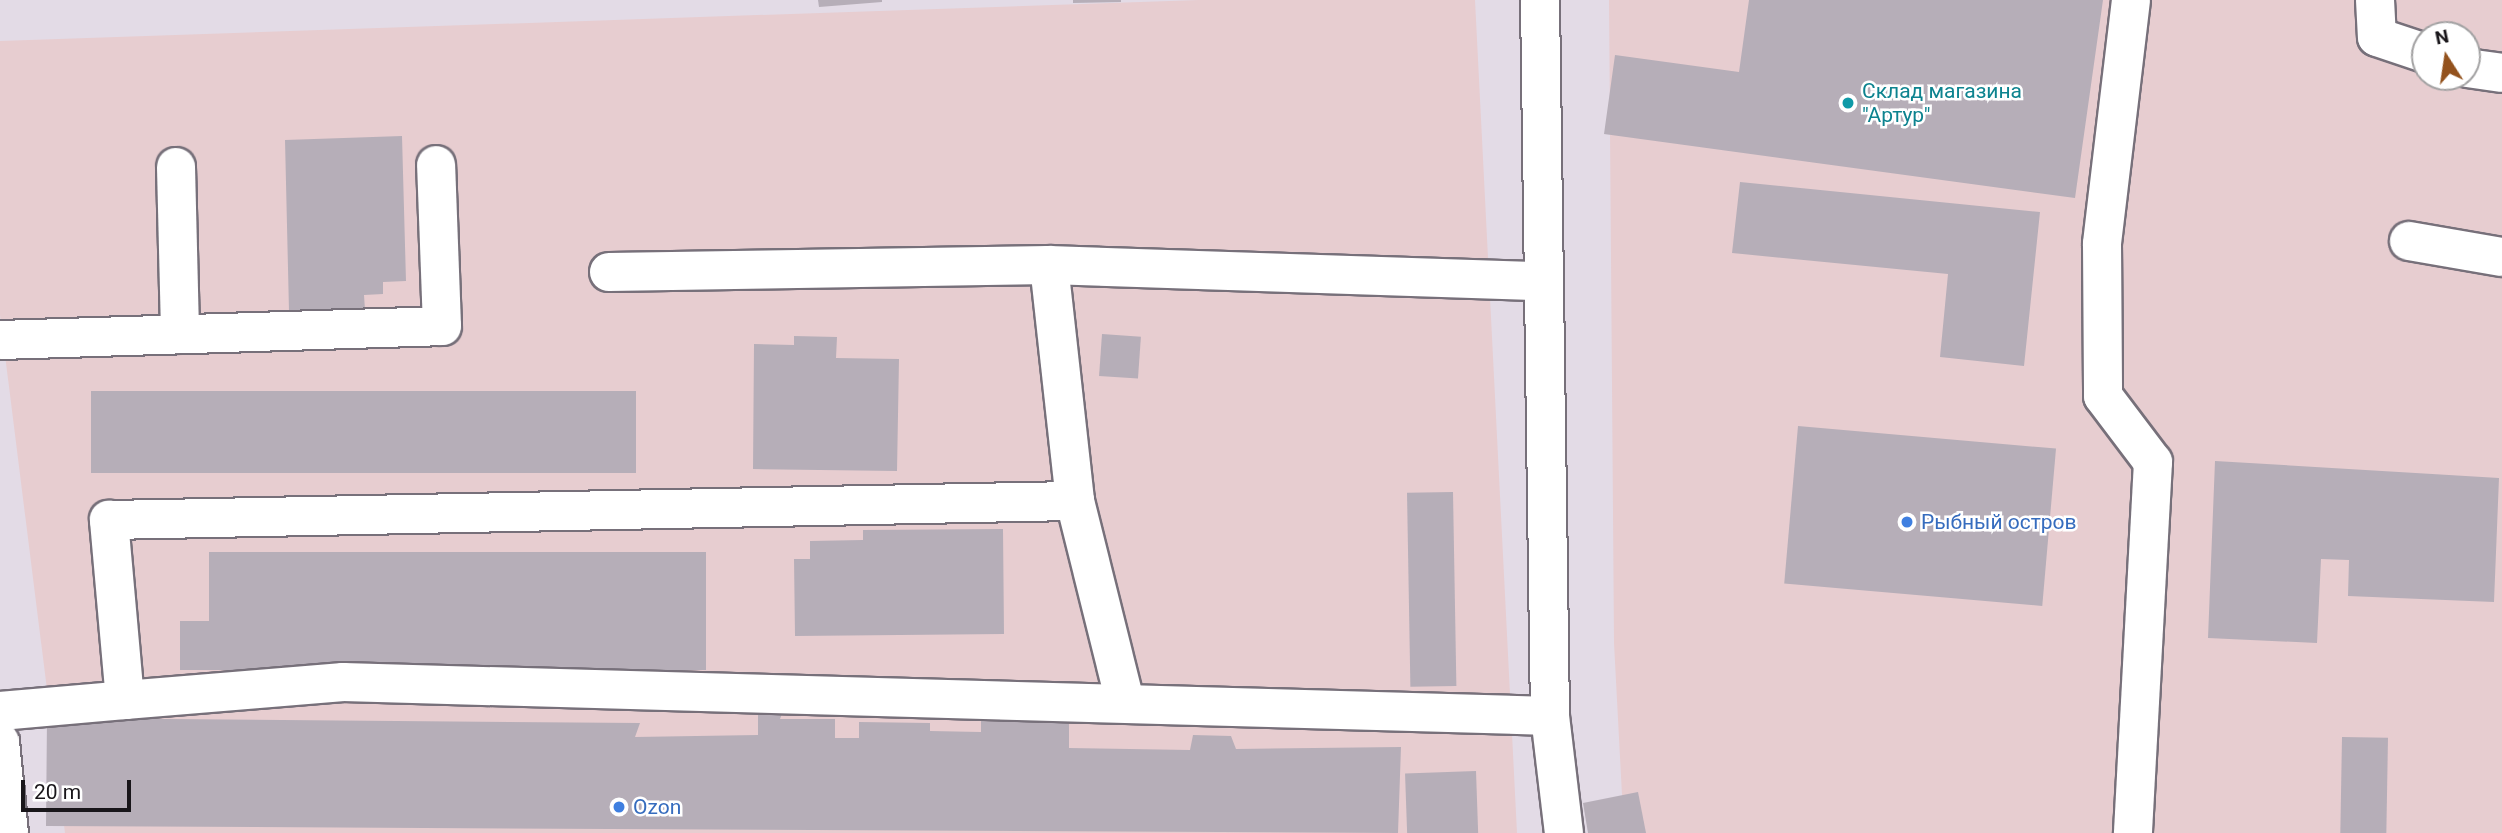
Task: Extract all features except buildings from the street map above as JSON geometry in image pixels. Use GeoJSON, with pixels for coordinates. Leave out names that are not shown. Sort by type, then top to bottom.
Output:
{"type":"FeatureCollection","features":[{"type":"Feature","properties":{"kind":"street"},"geometry":{"type":"LineString","coordinates":[[1540,0],[1541,281],[1550,716],[1564,833]]}},
{"type":"Feature","properties":{"kind":"street"},"geometry":{"type":"LineString","coordinates":[[2131,0],[2102,272],[2103,396],[2153,462],[2133,833]]}},
{"type":"Feature","properties":{"kind":"street"},"geometry":{"type":"LineString","coordinates":[[2375,0],[2377,37],[2411,48]]}},
{"type":"Feature","properties":{"kind":"street"},"geometry":{"type":"LineString","coordinates":[[2481,70],[2502,73]]}},
{"type":"Feature","properties":{"kind":"street"},"geometry":{"type":"LineString","coordinates":[[0,340],[442,326],[436,165]]}},
{"type":"Feature","properties":{"kind":"street"},"geometry":{"type":"LineString","coordinates":[[176,167],[180,334]]}},
{"type":"Feature","properties":{"kind":"street"},"geometry":{"type":"LineString","coordinates":[[2409,241],[2502,257]]}},
{"type":"Feature","properties":{"kind":"street"},"geometry":{"type":"LineString","coordinates":[[609,272],[1049,265],[1541,281]]}},
{"type":"Feature","properties":{"kind":"street"},"geometry":{"type":"LineString","coordinates":[[1049,265],[1075,501],[1125,701]]}},
{"type":"Feature","properties":{"kind":"street"},"geometry":{"type":"LineString","coordinates":[[125,700],[109,520],[1075,501]]}},
{"type":"Feature","properties":{"kind":"street"},"geometry":{"type":"LineString","coordinates":[[0,711],[343,682],[1125,701],[1550,716]]}},
{"type":"Feature","properties":{"kind":"street"},"geometry":{"type":"LineString","coordinates":[[0,742],[9,833]]}},
{"type":"Feature","properties":{"kind":"shaded area"},"geometry":{"type":"Polygon","coordinates":[[[1199,0],[1475,0],[1517,833],[65,833],[0,315],[0,41],[1199,0]]]}},
{"type":"Feature","properties":{"kind":"shaded area"},"geometry":{"type":"Polygon","coordinates":[[[1609,0],[2502,0],[2502,833],[1624,833],[1614,643],[1609,0]]]}},
{"type":"Feature","properties":{"kind":"place","name":"Склад магазина \"Артур\""},"geometry":{"type":"Point","coordinates":[1848,103]}},
{"type":"Feature","properties":{"kind":"place","name":"Рыбный остров"},"geometry":{"type":"Point","coordinates":[1907,522]}},
{"type":"Feature","properties":{"kind":"place","name":"Ozon"},"geometry":{"type":"Point","coordinates":[619,807]}}]}
